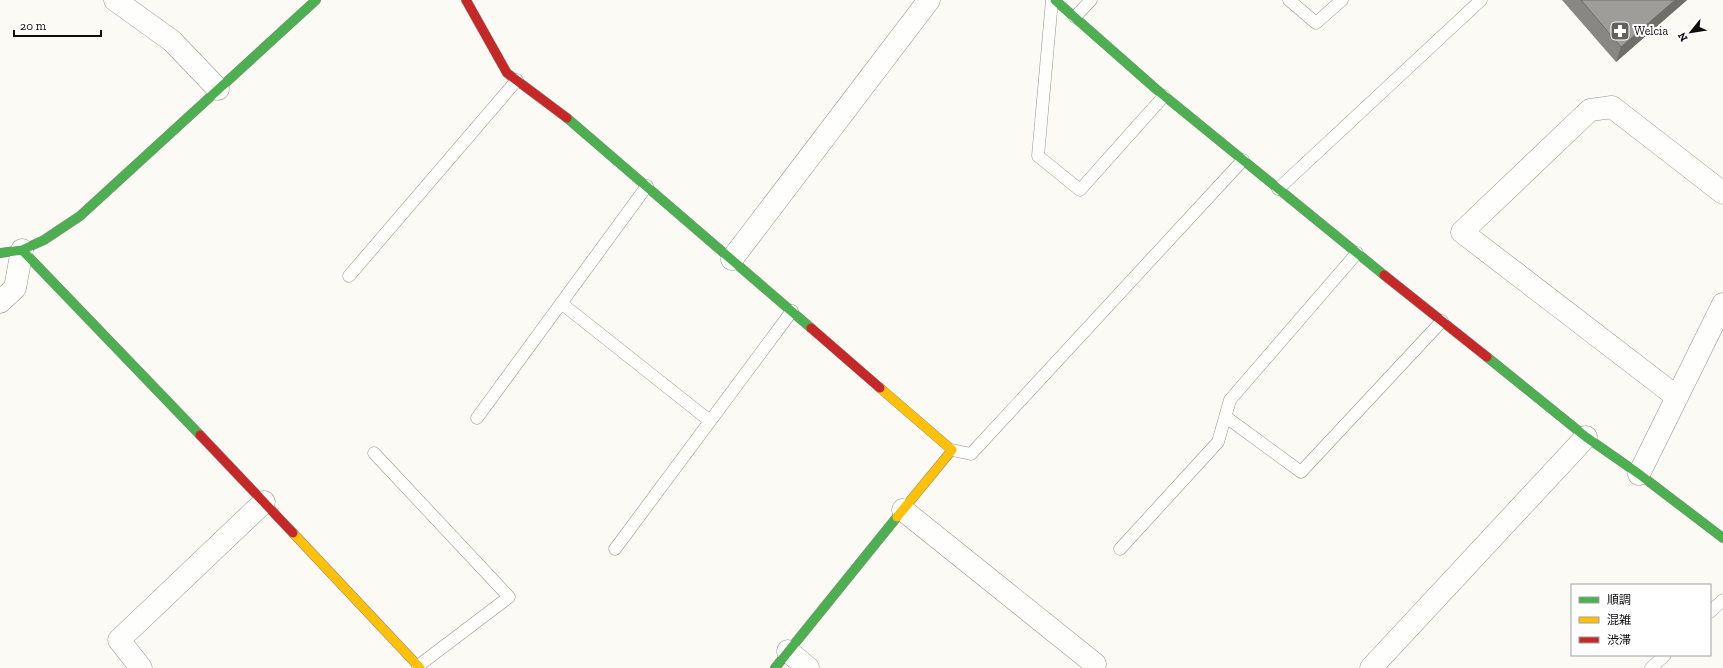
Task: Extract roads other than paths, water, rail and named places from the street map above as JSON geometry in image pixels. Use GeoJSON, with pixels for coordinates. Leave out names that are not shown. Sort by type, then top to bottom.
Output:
{"type":"FeatureCollection","features":[{"type":"Feature","properties":{"kind":"street"},"geometry":{"type":"LineString","coordinates":[[115,0],[172,41],[218,89]]}},
{"type":"Feature","properties":{"kind":"street"},"geometry":{"type":"LineString","coordinates":[[0,253],[22,250],[44,240],[80,216],[316,0]]}},
{"type":"Feature","properties":{"kind":"street"},"geometry":{"type":"LineString","coordinates":[[466,0],[507,73],[580,128],[952,450],[775,668]]}},
{"type":"Feature","properties":{"kind":"street"},"geometry":{"type":"LineString","coordinates":[[732,259],[929,0]]}},
{"type":"Feature","properties":{"kind":"street"},"geometry":{"type":"LineString","coordinates":[[1054,0],[1164,96],[1442,322],[1586,437],[1639,474],[1723,538]]}},
{"type":"Feature","properties":{"kind":"street"},"geometry":{"type":"LineString","coordinates":[[1677,396],[1462,232],[1590,110],[1612,107],[1723,193]]}},
{"type":"Feature","properties":{"kind":"street"},"geometry":{"type":"LineString","coordinates":[[0,302],[15,288],[22,250]]}},
{"type":"Feature","properties":{"kind":"street"},"geometry":{"type":"LineString","coordinates":[[22,250],[264,502],[419,667]]}},
{"type":"Feature","properties":{"kind":"street"},"geometry":{"type":"LineString","coordinates":[[1639,474],[1723,304]]}},
{"type":"Feature","properties":{"kind":"street"},"geometry":{"type":"LineString","coordinates":[[1371,668],[1586,437]]}},
{"type":"Feature","properties":{"kind":"street"},"geometry":{"type":"LineString","coordinates":[[141,668],[119,640],[264,502]]}},
{"type":"Feature","properties":{"kind":"street"},"geometry":{"type":"LineString","coordinates":[[903,510],[1095,664]]}},
{"type":"Feature","properties":{"kind":"street"},"geometry":{"type":"LineString","coordinates":[[788,651],[808,668]]}},
{"type":"Feature","properties":{"kind":"lane"},"geometry":{"type":"LineString","coordinates":[[1054,0],[1038,156],[1080,190],[1164,96]]}},
{"type":"Feature","properties":{"kind":"lane"},"geometry":{"type":"LineString","coordinates":[[1075,17],[1091,0]]}},
{"type":"Feature","properties":{"kind":"lane"},"geometry":{"type":"LineString","coordinates":[[1289,0],[1316,23],[1342,0]]}},
{"type":"Feature","properties":{"kind":"lane"},"geometry":{"type":"LineString","coordinates":[[1278,189],[1481,0]]}},
{"type":"Feature","properties":{"kind":"lane"},"geometry":{"type":"LineString","coordinates":[[349,276],[517,80]]}},
{"type":"Feature","properties":{"kind":"lane"},"geometry":{"type":"LineString","coordinates":[[952,450],[971,454],[1243,160]]}},
{"type":"Feature","properties":{"kind":"lane"},"geometry":{"type":"LineString","coordinates":[[477,418],[647,186]]}},
{"type":"Feature","properties":{"kind":"lane"},"geometry":{"type":"LineString","coordinates":[[1120,549],[1218,442],[1230,400],[1357,253]]}},
{"type":"Feature","properties":{"kind":"lane"},"geometry":{"type":"LineString","coordinates":[[561,303],[710,421]]}},
{"type":"Feature","properties":{"kind":"lane"},"geometry":{"type":"LineString","coordinates":[[615,549],[792,311]]}},
{"type":"Feature","properties":{"kind":"lane"},"geometry":{"type":"LineString","coordinates":[[1226,418],[1301,472],[1442,322]]}},
{"type":"Feature","properties":{"kind":"lane"},"geometry":{"type":"LineString","coordinates":[[374,453],[509,597],[419,667]]}},
{"type":"Feature","properties":{"kind":"lane"},"geometry":{"type":"LineString","coordinates":[[1711,611],[1723,600]]}},
{"type":"Feature","properties":{"kind":"lane"},"geometry":{"type":"LineString","coordinates":[[1651,668],[1664,656]]}},
{"type":"Feature","properties":{"kind":"place","name":"Welcia"},"geometry":{"type":"Point","coordinates":[1620,31]}}]}
